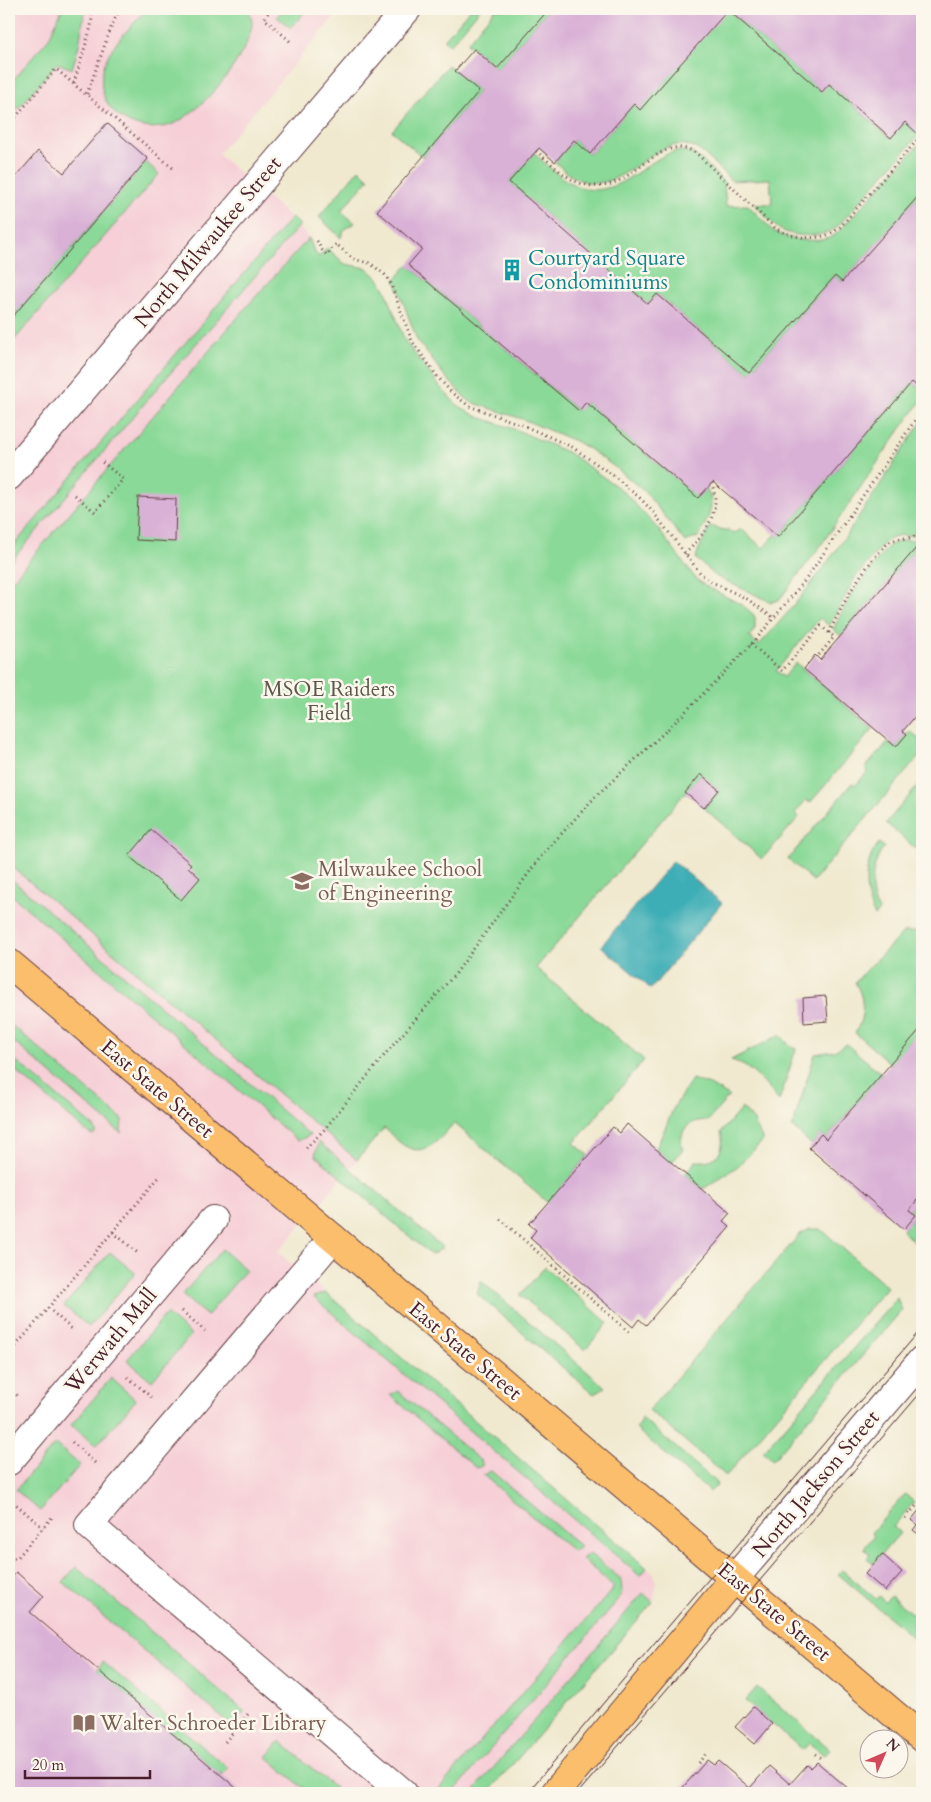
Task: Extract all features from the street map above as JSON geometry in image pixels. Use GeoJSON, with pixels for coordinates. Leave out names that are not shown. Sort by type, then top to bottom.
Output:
{"type":"FeatureCollection","features":[{"type":"Feature","properties":{"kind":"main road","name":"East State Street"},"geometry":{"type":"LineString","coordinates":[[9,963],[922,1738]]}},
{"type":"Feature","properties":{"kind":"main road","name":"North Jackson Street"},"geometry":{"type":"LineString","coordinates":[[555,1793],[734,1580]]}},
{"type":"Feature","properties":{"kind":"street","name":"North Milwaukee Street"},"geometry":{"type":"LineString","coordinates":[[9,476],[407,9]]}},
{"type":"Feature","properties":{"kind":"street","name":"Werwath Mall"},"geometry":{"type":"LineString","coordinates":[[9,1461],[213,1220]]}},
{"type":"Feature","properties":{"kind":"street"},"geometry":{"type":"LineString","coordinates":[[333,1238],[88,1525],[403,1793]]}},
{"type":"Feature","properties":{"kind":"street","name":"North Jackson Street"},"geometry":{"type":"LineString","coordinates":[[734,1580],[922,1360]]}},
{"type":"Feature","properties":{"kind":"path"},"geometry":{"type":"LineString","coordinates":[[74,83],[91,28],[93,9]]}},
{"type":"Feature","properties":{"kind":"path"},"geometry":{"type":"LineString","coordinates":[[87,94],[112,25],[120,9]]}},
{"type":"Feature","properties":{"kind":"path"},"geometry":{"type":"LineString","coordinates":[[271,9],[264,18],[292,42]]}},
{"type":"Feature","properties":{"kind":"path"},"geometry":{"type":"LineString","coordinates":[[9,125],[56,69],[174,169]]}},
{"type":"Feature","properties":{"kind":"path"},"geometry":{"type":"LineString","coordinates":[[536,151],[570,178],[584,185],[594,186],[603,186],[631,175],[656,156],[670,149],[682,148],[694,151],[775,228],[788,235],[818,237],[828,235],[840,227],[922,135]]}},
{"type":"Feature","properties":{"kind":"path"},"geometry":{"type":"LineString","coordinates":[[318,241],[321,250],[326,255],[336,244],[353,259],[369,263],[385,275],[390,282],[412,341],[437,376],[460,400],[478,410],[520,424],[572,447],[586,456],[641,499],[701,574],[712,582],[747,599],[774,618]]}},
{"type":"Feature","properties":{"kind":"path"},"geometry":{"type":"LineString","coordinates":[[306,1148],[323,1131],[387,1052],[440,993],[548,849],[596,796],[703,696],[774,618],[806,579],[922,410]]}},
{"type":"Feature","properties":{"kind":"path"},"geometry":{"type":"LineString","coordinates":[[75,494],[95,512],[123,479],[102,462]]}},
{"type":"Feature","properties":{"kind":"path"},"geometry":{"type":"LineString","coordinates":[[685,554],[700,539],[708,525],[715,498],[712,483]]}},
{"type":"Feature","properties":{"kind":"path"},"geometry":{"type":"LineString","coordinates":[[829,633],[848,594],[860,575],[879,553],[888,543],[900,538],[912,538],[922,529]]}},
{"type":"Feature","properties":{"kind":"path"},"geometry":{"type":"LineString","coordinates":[[751,644],[782,671],[821,626],[834,637],[818,656]]}},
{"type":"Feature","properties":{"kind":"path"},"geometry":{"type":"LineString","coordinates":[[9,1354],[161,1174]]}},
{"type":"Feature","properties":{"kind":"path"},"geometry":{"type":"LineString","coordinates":[[500,1219],[630,1333]]}},
{"type":"Feature","properties":{"kind":"path"},"geometry":{"type":"LineString","coordinates":[[9,1498],[43,1528]]}},
{"type":"Feature","properties":{"kind":"path"},"geometry":{"type":"LineString","coordinates":[[906,1518],[917,1505]]}},
{"type":"Feature","properties":{"kind":"path"},"geometry":{"type":"LineString","coordinates":[[225,1742],[248,1714]]}},
{"type":"Feature","properties":{"kind":"path"},"geometry":{"type":"LineString","coordinates":[[698,1763],[706,1754]]}},
{"type":"Feature","properties":{"kind":"path"},"geometry":{"type":"LineString","coordinates":[[816,1754],[822,1759]]}},
{"type":"Feature","properties":{"kind":"shaded area","name":"Milwaukee School of Engineering"},"geometry":{"type":"Polygon","coordinates":[[[9,9],[341,9],[218,154],[300,225],[298,227],[312,241],[313,251],[319,257],[367,268],[380,280],[405,341],[440,387],[456,404],[476,416],[517,430],[569,453],[582,461],[623,491],[658,529],[696,579],[742,605],[755,617],[755,629],[753,632],[417,1091],[278,1252],[654,1574],[657,1583],[653,1602],[488,1793],[9,1793],[9,9]]]}},
{"type":"Feature","properties":{"kind":"green space"},"geometry":{"type":"Polygon","coordinates":[[[62,9],[85,9],[79,45],[72,69],[57,63],[18,109],[9,109],[9,85],[49,38],[62,9]]]}},
{"type":"Feature","properties":{"kind":"green space"},"geometry":{"type":"Polygon","coordinates":[[[147,9],[249,9],[252,22],[249,37],[242,52],[232,68],[207,99],[179,121],[167,126],[149,128],[125,120],[113,111],[107,103],[102,87],[103,70],[110,52],[122,35],[147,9]]]}},
{"type":"Feature","properties":{"kind":"green space"},"geometry":{"type":"Polygon","coordinates":[[[284,9],[307,9],[291,28],[277,17],[284,9]]]}},
{"type":"Feature","properties":{"kind":"green space"},"geometry":{"type":"Polygon","coordinates":[[[470,9],[480,9],[450,45],[444,40],[470,9]]]}},
{"type":"Feature","properties":{"kind":"green space"},"geometry":{"type":"Polygon","coordinates":[[[495,9],[549,9],[497,69],[467,43],[495,9]]]}},
{"type":"Feature","properties":{"kind":"green space"},"geometry":{"type":"Polygon","coordinates":[[[728,10],[821,91],[829,84],[890,138],[905,122],[919,135],[833,230],[811,236],[787,233],[777,228],[755,204],[772,204],[770,179],[732,181],[695,148],[680,145],[665,148],[622,175],[606,181],[590,183],[572,176],[555,162],[574,140],[590,154],[634,104],[728,10]]]}},
{"type":"Feature","properties":{"kind":"green space"},"geometry":{"type":"Polygon","coordinates":[[[448,65],[479,91],[423,157],[392,131],[448,65]]]}},
{"type":"Feature","properties":{"kind":"green space"},"geometry":{"type":"Polygon","coordinates":[[[922,141],[922,192],[842,282],[835,276],[749,373],[657,294],[648,304],[509,182],[534,153],[567,181],[580,187],[596,190],[611,187],[626,180],[667,154],[680,151],[692,153],[705,162],[724,182],[726,206],[748,205],[772,230],[784,236],[799,240],[822,240],[838,232],[922,141]]]}},
{"type":"Feature","properties":{"kind":"green space"},"geometry":{"type":"Polygon","coordinates":[[[146,162],[159,174],[9,346],[9,321],[146,162]]]}},
{"type":"Feature","properties":{"kind":"green space"},"geometry":{"type":"Polygon","coordinates":[[[359,169],[369,179],[341,211],[355,223],[346,229],[341,238],[319,217],[359,169]]]}},
{"type":"Feature","properties":{"kind":"green space"},"geometry":{"type":"Polygon","coordinates":[[[292,217],[300,225],[160,385],[9,564],[9,551],[292,217]]]}},
{"type":"Feature","properties":{"kind":"green space","name":"MSOE Raiders Field"},"geometry":{"type":"Polygon","coordinates":[[[309,238],[314,251],[319,257],[327,248],[345,264],[367,268],[380,280],[405,341],[440,387],[456,404],[476,416],[517,430],[569,453],[623,491],[658,529],[696,579],[742,605],[752,613],[755,617],[755,629],[749,637],[759,645],[787,614],[826,565],[922,421],[922,526],[912,536],[900,535],[886,541],[855,578],[829,626],[820,618],[776,671],[784,677],[796,663],[873,729],[810,803],[806,800],[795,813],[799,817],[762,859],[704,808],[719,790],[701,774],[536,968],[644,1060],[574,1143],[588,1155],[548,1203],[454,1123],[433,1144],[420,1150],[405,1146],[384,1128],[357,1160],[9,864],[9,584],[250,303],[309,238]]]}},
{"type":"Feature","properties":{"kind":"green space"},"geometry":{"type":"Polygon","coordinates":[[[408,265],[578,411],[586,402],[698,498],[706,489],[711,500],[711,506],[707,520],[698,537],[685,542],[646,493],[619,470],[589,449],[575,441],[522,419],[471,402],[464,397],[443,374],[417,340],[395,280],[408,265]]]}},
{"type":"Feature","properties":{"kind":"green space"},"geometry":{"type":"Polygon","coordinates":[[[912,382],[919,388],[922,385],[922,400],[819,548],[779,600],[771,602],[717,577],[696,559],[698,550],[710,526],[735,533],[741,529],[763,548],[775,535],[778,537],[912,382]]]}},
{"type":"Feature","properties":{"kind":"green space"},"geometry":{"type":"Polygon","coordinates":[[[922,532],[922,541],[841,636],[833,629],[851,595],[880,556],[890,545],[902,540],[914,540],[922,532]]]}},
{"type":"Feature","properties":{"kind":"green space"},"geometry":{"type":"Polygon","coordinates":[[[910,731],[922,742],[922,753],[813,881],[788,859],[852,783],[856,785],[868,771],[865,768],[888,742],[896,747],[910,731]]]}},
{"type":"Feature","properties":{"kind":"green space"},"geometry":{"type":"Polygon","coordinates":[[[922,781],[922,847],[915,848],[886,823],[922,781]]]}},
{"type":"Feature","properties":{"kind":"green space"},"geometry":{"type":"Polygon","coordinates":[[[879,843],[884,847],[876,861],[872,878],[873,896],[879,910],[875,916],[868,898],[866,878],[870,860],[879,843]]]}},
{"type":"Feature","properties":{"kind":"green space"},"geometry":{"type":"Polygon","coordinates":[[[9,877],[310,1135],[298,1141],[9,893],[9,877]]]}},
{"type":"Feature","properties":{"kind":"green space"},"geometry":{"type":"Polygon","coordinates":[[[904,932],[922,932],[922,1027],[891,1064],[855,1033],[861,1020],[862,1001],[855,982],[904,932]]]}},
{"type":"Feature","properties":{"kind":"green space"},"geometry":{"type":"Polygon","coordinates":[[[9,1023],[122,1119],[121,1133],[9,1038],[9,1023]]]}},
{"type":"Feature","properties":{"kind":"green space"},"geometry":{"type":"Polygon","coordinates":[[[780,1035],[790,1046],[796,1049],[779,1101],[751,1071],[731,1060],[780,1035]]]}},
{"type":"Feature","properties":{"kind":"green space"},"geometry":{"type":"Polygon","coordinates":[[[846,1044],[882,1074],[826,1139],[821,1134],[812,1145],[792,1127],[815,1054],[834,1051],[846,1044]]]}},
{"type":"Feature","properties":{"kind":"green space"},"geometry":{"type":"Polygon","coordinates":[[[9,1055],[95,1128],[96,1133],[93,1135],[87,1132],[9,1065],[9,1055]]]}},
{"type":"Feature","properties":{"kind":"green space"},"geometry":{"type":"Polygon","coordinates":[[[692,1079],[710,1085],[729,1096],[708,1121],[695,1122],[686,1128],[682,1137],[683,1150],[671,1163],[656,1149],[674,1107],[692,1079]]]}},
{"type":"Feature","properties":{"kind":"green space"},"geometry":{"type":"Polygon","coordinates":[[[742,1108],[754,1121],[763,1141],[738,1166],[703,1189],[685,1174],[696,1161],[709,1160],[718,1155],[722,1145],[721,1132],[742,1108]]]}},
{"type":"Feature","properties":{"kind":"green space"},"geometry":{"type":"Polygon","coordinates":[[[319,1142],[443,1248],[431,1255],[315,1155],[319,1142]]]}},
{"type":"Feature","properties":{"kind":"green space"},"geometry":{"type":"Polygon","coordinates":[[[922,1194],[921,1248],[902,1231],[916,1216],[909,1210],[922,1194]]]}},
{"type":"Feature","properties":{"kind":"green space"},"geometry":{"type":"Polygon","coordinates":[[[810,1229],[823,1231],[887,1287],[726,1476],[649,1410],[800,1234],[810,1229]]]}},
{"type":"Feature","properties":{"kind":"green space"},"geometry":{"type":"Polygon","coordinates":[[[222,1249],[246,1270],[207,1316],[182,1295],[222,1249]]]}},
{"type":"Feature","properties":{"kind":"green space"},"geometry":{"type":"Polygon","coordinates":[[[110,1252],[135,1273],[89,1327],[64,1306],[110,1252]]]}},
{"type":"Feature","properties":{"kind":"green space"},"geometry":{"type":"Polygon","coordinates":[[[545,1267],[608,1323],[585,1350],[520,1295],[545,1267]]]}},
{"type":"Feature","properties":{"kind":"green space"},"geometry":{"type":"Polygon","coordinates":[[[481,1281],[605,1387],[594,1394],[477,1294],[481,1281]]]}},
{"type":"Feature","properties":{"kind":"green space"},"geometry":{"type":"Polygon","coordinates":[[[326,1293],[647,1568],[640,1576],[313,1297],[326,1293]]]}},
{"type":"Feature","properties":{"kind":"green space"},"geometry":{"type":"Polygon","coordinates":[[[897,1298],[902,1310],[773,1460],[763,1452],[897,1298]]]}},
{"type":"Feature","properties":{"kind":"green space"},"geometry":{"type":"Polygon","coordinates":[[[166,1314],[191,1335],[152,1381],[127,1360],[166,1314]]]}},
{"type":"Feature","properties":{"kind":"green space"},"geometry":{"type":"Polygon","coordinates":[[[111,1378],[136,1400],[96,1446],[71,1425],[111,1378]]]}},
{"type":"Feature","properties":{"kind":"green space"},"geometry":{"type":"Polygon","coordinates":[[[398,1391],[482,1462],[482,1466],[476,1468],[390,1395],[398,1391]]]}},
{"type":"Feature","properties":{"kind":"green space"},"geometry":{"type":"Polygon","coordinates":[[[642,1418],[718,1484],[710,1492],[636,1429],[642,1418]]]}},
{"type":"Feature","properties":{"kind":"green space"},"geometry":{"type":"Polygon","coordinates":[[[55,1444],[80,1465],[40,1511],[16,1490],[55,1444]]]}},
{"type":"Feature","properties":{"kind":"green space"},"geometry":{"type":"Polygon","coordinates":[[[491,1471],[579,1545],[579,1548],[573,1551],[483,1475],[491,1471]]]}},
{"type":"Feature","properties":{"kind":"green space"},"geometry":{"type":"Polygon","coordinates":[[[905,1494],[914,1502],[893,1527],[900,1533],[873,1564],[867,1559],[870,1554],[864,1548],[874,1536],[871,1533],[905,1494]]]}},
{"type":"Feature","properties":{"kind":"green space"},"geometry":{"type":"Polygon","coordinates":[[[589,1553],[621,1579],[622,1592],[619,1599],[453,1793],[437,1793],[614,1587],[582,1559],[589,1553]]]}},
{"type":"Feature","properties":{"kind":"green space"},"geometry":{"type":"Polygon","coordinates":[[[76,1567],[245,1712],[232,1726],[63,1582],[76,1567]]]}},
{"type":"Feature","properties":{"kind":"green space"},"geometry":{"type":"Polygon","coordinates":[[[842,1570],[876,1599],[879,1596],[885,1602],[891,1596],[917,1618],[912,1625],[922,1635],[922,1645],[838,1574],[842,1570]]]}},
{"type":"Feature","properties":{"kind":"green space"},"geometry":{"type":"Polygon","coordinates":[[[643,1593],[653,1602],[488,1793],[472,1793],[643,1593]]]}},
{"type":"Feature","properties":{"kind":"green space"},"geometry":{"type":"Polygon","coordinates":[[[103,1662],[228,1768],[222,1776],[97,1670],[103,1662]]]}},
{"type":"Feature","properties":{"kind":"green space"},"geometry":{"type":"Polygon","coordinates":[[[757,1687],[830,1749],[824,1755],[809,1743],[803,1750],[745,1701],[757,1687]]]}},
{"type":"Feature","properties":{"kind":"green space"},"geometry":{"type":"Polygon","coordinates":[[[280,1741],[341,1793],[309,1793],[267,1757],[280,1741]]]}},
{"type":"Feature","properties":{"kind":"water"},"geometry":{"type":"Polygon","coordinates":[[[673,861],[722,903],[651,989],[601,946],[673,861]]]}},
{"type":"Feature","properties":{"kind":"building","name":"Courtyard Square Condominiums"},"geometry":{"type":"Polygon","coordinates":[[[549,9],[922,9],[922,131],[919,135],[905,122],[891,138],[829,84],[822,92],[728,10],[640,110],[634,104],[590,154],[574,140],[555,162],[539,148],[509,182],[648,304],[657,294],[749,373],[835,276],[842,282],[922,192],[922,385],[919,388],[912,382],[778,537],[713,482],[698,498],[586,402],[579,411],[408,265],[422,249],[377,211],[479,91],[455,71],[474,49],[497,69],[549,9]]]}},
{"type":"Feature","properties":{"kind":"building"},"geometry":{"type":"Polygon","coordinates":[[[107,123],[148,159],[9,321],[9,185],[38,151],[64,173],[107,123]]]}},
{"type":"Feature","properties":{"kind":"building"},"geometry":{"type":"Polygon","coordinates":[[[138,497],[176,499],[175,542],[136,540],[138,497]]]}},
{"type":"Feature","properties":{"kind":"building"},"geometry":{"type":"Polygon","coordinates":[[[922,541],[922,708],[903,731],[907,734],[896,747],[804,669],[815,655],[820,660],[922,541]]]}},
{"type":"Feature","properties":{"kind":"building"},"geometry":{"type":"Polygon","coordinates":[[[701,774],[719,790],[704,808],[685,793],[701,774]]]}},
{"type":"Feature","properties":{"kind":"building"},"geometry":{"type":"Polygon","coordinates":[[[151,830],[191,864],[188,867],[200,878],[181,900],[129,856],[151,830]]]}},
{"type":"Feature","properties":{"kind":"building"},"geometry":{"type":"Polygon","coordinates":[[[826,996],[828,1021],[804,1023],[803,998],[826,996]]]}},
{"type":"Feature","properties":{"kind":"building"},"geometry":{"type":"Polygon","coordinates":[[[922,1027],[922,1194],[909,1210],[916,1215],[904,1229],[809,1148],[821,1134],[826,1139],[922,1027]]]}},
{"type":"Feature","properties":{"kind":"building"},"geometry":{"type":"Polygon","coordinates":[[[627,1124],[730,1213],[723,1221],[730,1227],[646,1325],[639,1319],[633,1327],[530,1238],[536,1230],[529,1224],[613,1127],[620,1133],[627,1124]]]}},
{"type":"Feature","properties":{"kind":"building"},"geometry":{"type":"Polygon","coordinates":[[[922,1507],[922,1537],[913,1530],[917,1525],[911,1520],[922,1507]]]}},
{"type":"Feature","properties":{"kind":"building"},"geometry":{"type":"Polygon","coordinates":[[[882,1554],[902,1572],[885,1591],[865,1574],[882,1554]]]}},
{"type":"Feature","properties":{"kind":"building","name":"Walter Schroeder Library"},"geometry":{"type":"Polygon","coordinates":[[[16,1572],[44,1596],[30,1612],[242,1793],[15,1793],[9,1788],[9,1581],[16,1572]]]}},
{"type":"Feature","properties":{"kind":"building"},"geometry":{"type":"Polygon","coordinates":[[[753,1707],[772,1724],[755,1744],[735,1727],[753,1707]]]}},
{"type":"Feature","properties":{"kind":"building"},"geometry":{"type":"Polygon","coordinates":[[[707,1760],[714,1765],[718,1761],[750,1788],[769,1766],[790,1784],[807,1765],[811,1768],[817,1762],[850,1790],[848,1793],[678,1793],[707,1760]]]}},
{"type":"Feature","properties":{"kind":"tram line"},"geometry":{"type":"LineString","coordinates":[[527,1793],[922,1328]]}},
{"type":"Feature","properties":{"kind":"tram line"},"geometry":{"type":"LineString","coordinates":[[578,1793],[922,1391]]}},
{"type":"Feature","properties":{"kind":"place","name":"Courtyard Square Condominiums"},"geometry":{"type":"Point","coordinates":[512,270]}},
{"type":"Feature","properties":{"kind":"place","name":"Milwaukee School of Engineering"},"geometry":{"type":"Point","coordinates":[302,881]}},
{"type":"Feature","properties":{"kind":"place","name":"Walter Schroeder Library"},"geometry":{"type":"Point","coordinates":[84,1723]}}]}
